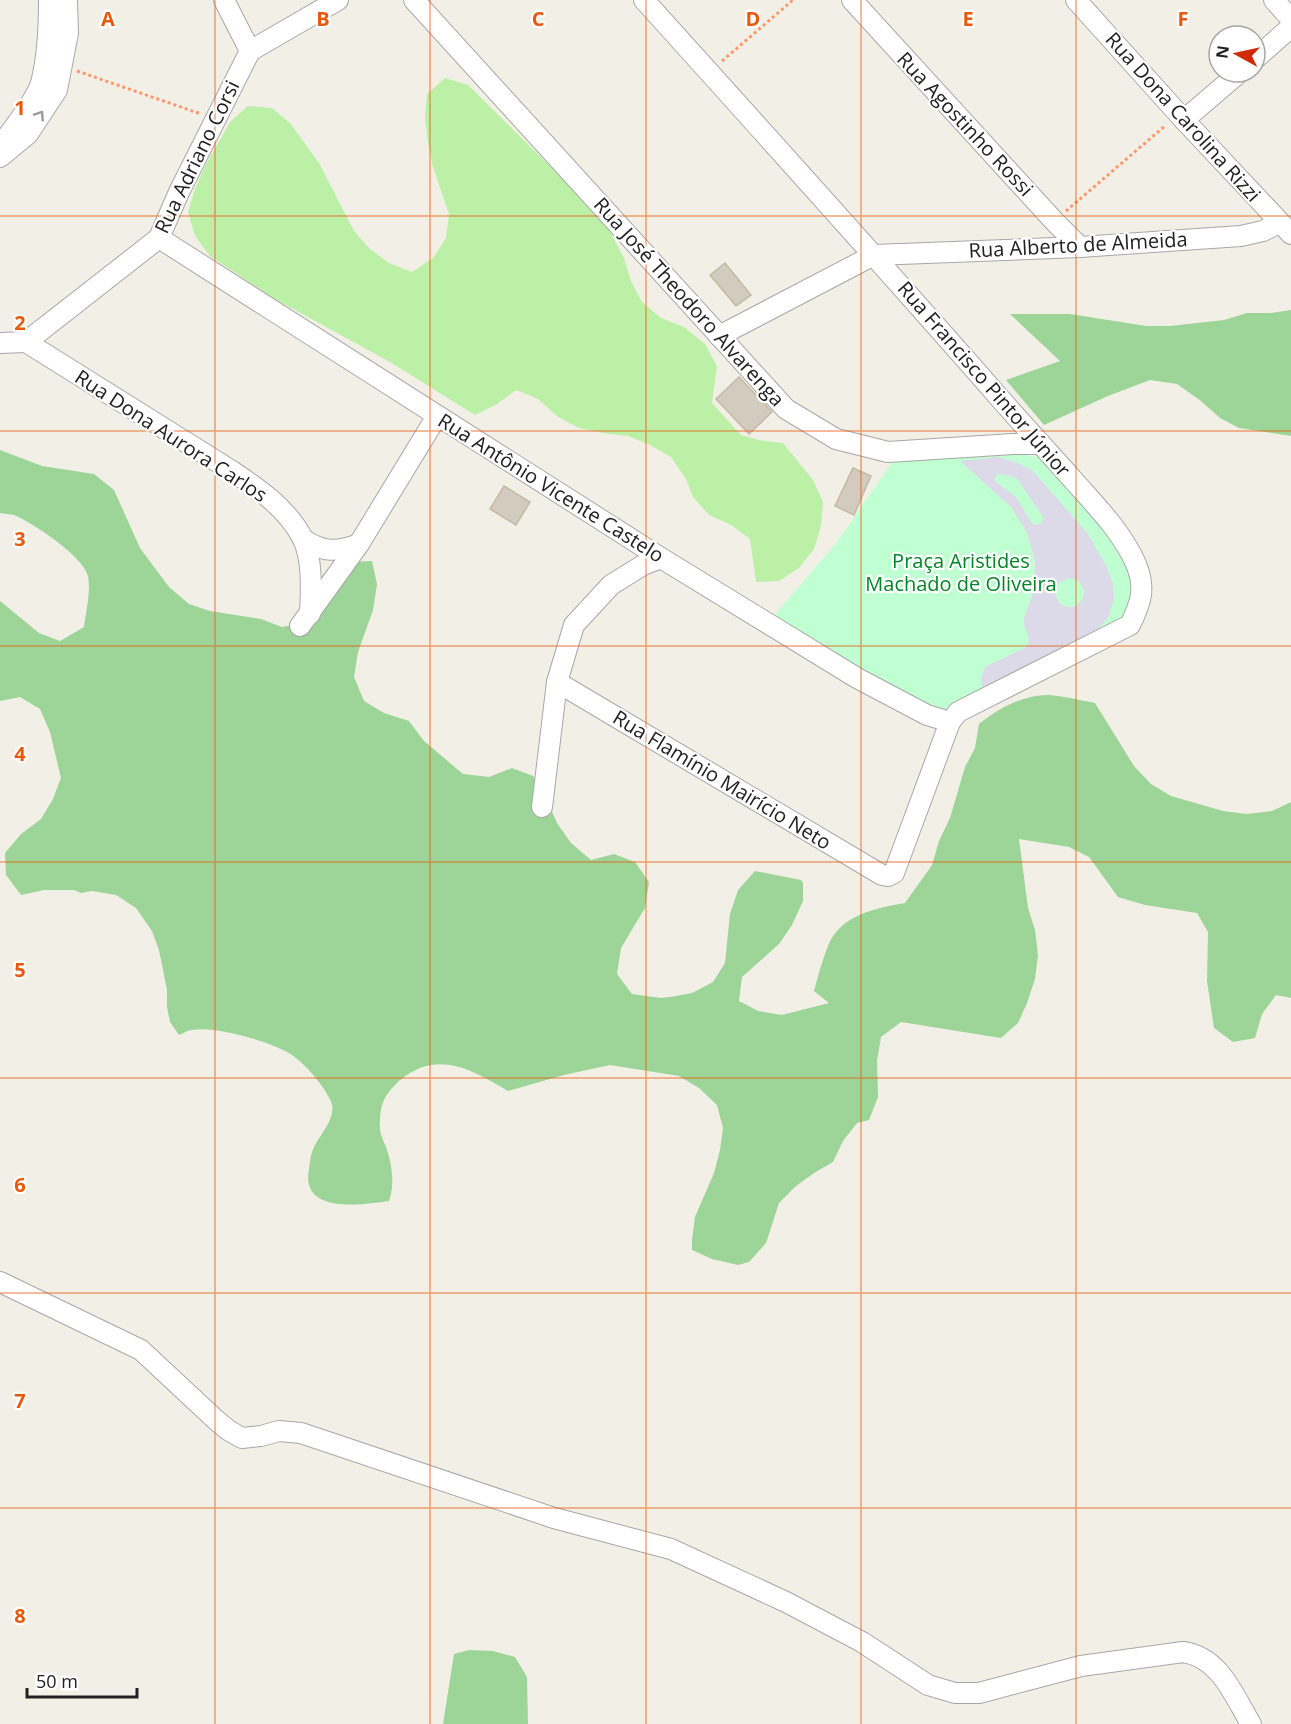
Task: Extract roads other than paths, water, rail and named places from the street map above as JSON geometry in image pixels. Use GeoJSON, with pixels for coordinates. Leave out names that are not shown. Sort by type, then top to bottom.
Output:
{"type":"FeatureCollection","features":[{"type":"Feature","properties":{"kind":"street"},"geometry":{"type":"LineString","coordinates":[[0,146],[30,104],[40,85],[49,33],[49,0]]}},
{"type":"Feature","properties":{"kind":"street"},"geometry":{"type":"LineString","coordinates":[[0,157],[28,134],[57,90],[68,33],[67,0]]}},
{"type":"Feature","properties":{"kind":"street"},"geometry":{"type":"LineString","coordinates":[[224,0],[250,51],[338,0]]}},
{"type":"Feature","properties":{"kind":"street","name":"Rua José Theodoro Alvarenga"},"geometry":{"type":"LineString","coordinates":[[414,0],[786,409],[836,438],[888,452],[1040,444]]}},
{"type":"Feature","properties":{"kind":"street","name":"Rua Francisco Pintor Júnior"},"geometry":{"type":"LineString","coordinates":[[644,0],[1108,519],[1123,540],[1136,565],[1140,576],[1142,599],[1130,625],[958,712],[950,722]]}},
{"type":"Feature","properties":{"kind":"street","name":"Rua Agostinho Rossi"},"geometry":{"type":"LineString","coordinates":[[852,0],[1080,247]]}},
{"type":"Feature","properties":{"kind":"street","name":"Rua Dona Carolina Rizzi"},"geometry":{"type":"LineString","coordinates":[[1076,0],[1285,228]]}},
{"type":"Feature","properties":{"kind":"street"},"geometry":{"type":"LineString","coordinates":[[1274,0],[1291,19]]}},
{"type":"Feature","properties":{"kind":"street"},"geometry":{"type":"LineString","coordinates":[[1267,48],[1291,27]]}},
{"type":"Feature","properties":{"kind":"street","name":"Rua Adriano Corsi"},"geometry":{"type":"LineString","coordinates":[[26,342],[159,238],[179,192],[250,51]]}},
{"type":"Feature","properties":{"kind":"street"},"geometry":{"type":"LineString","coordinates":[[1182,117],[1225,84]]}},
{"type":"Feature","properties":{"kind":"street","name":"Rua Alberto de Almeida"},"geometry":{"type":"LineString","coordinates":[[874,255],[1080,247],[1241,236],[1285,228]]}},
{"type":"Feature","properties":{"kind":"street","name":"Rua Antônio Vicente Castelo"},"geometry":{"type":"LineString","coordinates":[[159,238],[661,558],[856,678],[927,715],[950,722]]}},
{"type":"Feature","properties":{"kind":"street"},"geometry":{"type":"LineString","coordinates":[[719,336],[874,255]]}},
{"type":"Feature","properties":{"kind":"street"},"geometry":{"type":"LineString","coordinates":[[0,344],[26,342]]}},
{"type":"Feature","properties":{"kind":"street","name":"Rua Dona Aurora Carlos"},"geometry":{"type":"LineString","coordinates":[[26,342],[232,471],[264,493],[285,513],[303,539],[309,560],[311,591],[305,620],[359,544]]}},
{"type":"Feature","properties":{"kind":"street"},"geometry":{"type":"LineString","coordinates":[[303,539],[321,549],[335,551],[359,544],[437,416]]}},
{"type":"Feature","properties":{"kind":"street"},"geometry":{"type":"LineString","coordinates":[[542,807],[557,682],[574,625],[611,585],[643,565],[661,558]]}},
{"type":"Feature","properties":{"kind":"street","name":"Rua Flamínio Mairício Neto"},"geometry":{"type":"LineString","coordinates":[[557,682],[882,875],[888,876],[894,873],[950,722]]}},
{"type":"Feature","properties":{"kind":"street"},"geometry":{"type":"LineString","coordinates":[[0,1282],[141,1350],[216,1420],[242,1438],[279,1431],[301,1433],[554,1518],[671,1549],[796,1607],[862,1642],[928,1685],[955,1693],[979,1693],[1081,1666],[1183,1652],[1195,1654],[1217,1670],[1232,1689],[1251,1724]]}},
{"type":"Feature","properties":{"kind":"park label","name":"Praça Aristides Machado de Oliveira"},"geometry":{"type":"Point","coordinates":[961,572]}}]}
